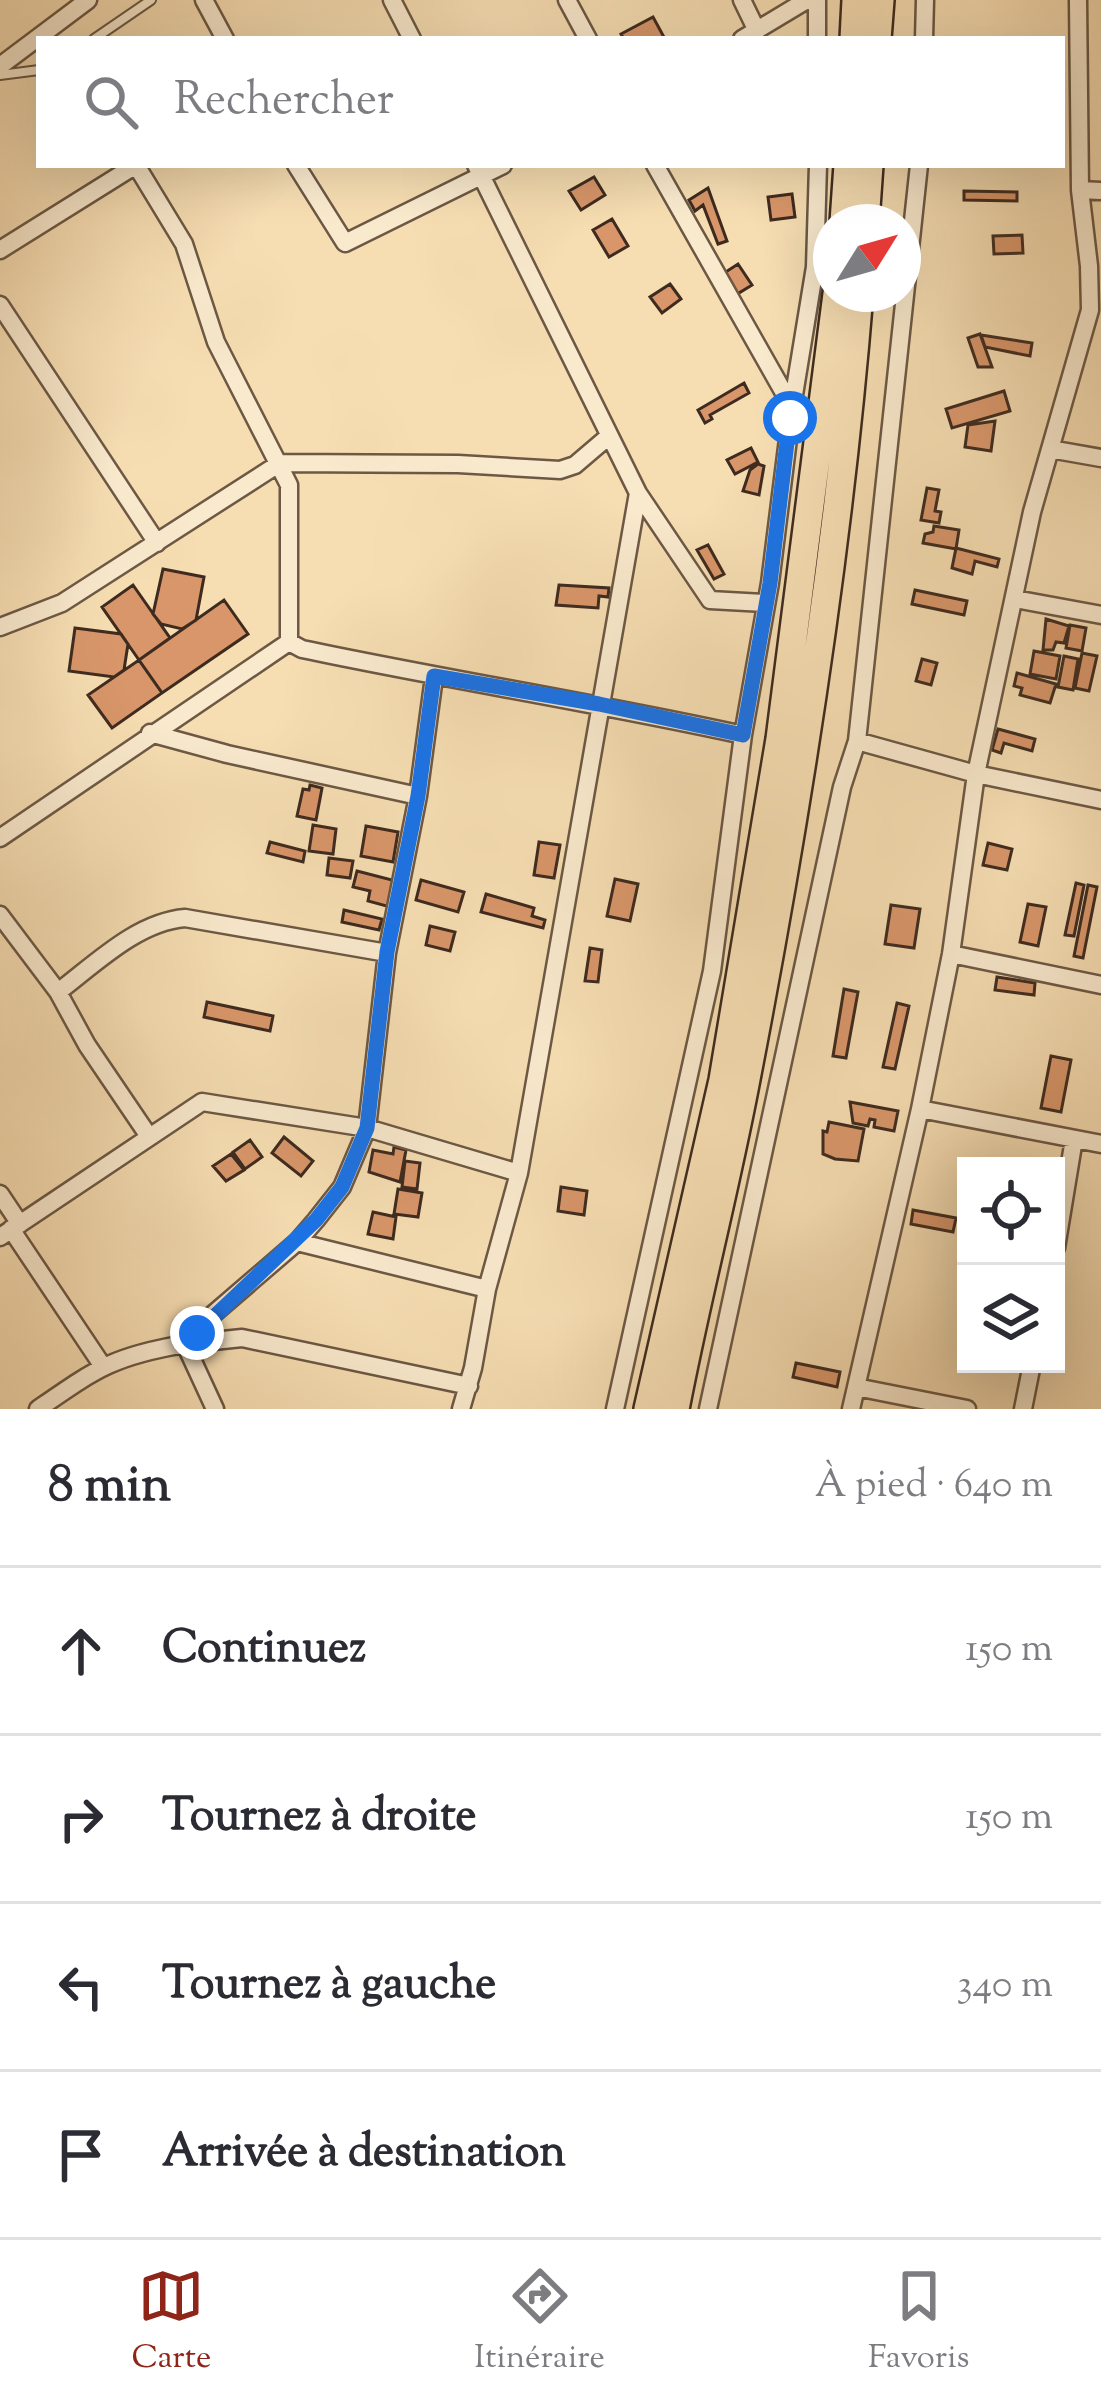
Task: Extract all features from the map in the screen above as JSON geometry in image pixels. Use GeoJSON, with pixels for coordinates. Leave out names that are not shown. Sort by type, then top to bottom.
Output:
{"type":"FeatureCollection","features":[{"type":"Feature","properties":{"kind":"main road"},"geometry":{"type":"LineString","coordinates":[[854,36],[856,0]]}},
{"type":"Feature","properties":{"kind":"main road"},"geometry":{"type":"LineString","coordinates":[[877,36],[880,0]]}},
{"type":"Feature","properties":{"kind":"main road"},"geometry":{"type":"LineString","coordinates":[[845,204],[848,168]]}},
{"type":"Feature","properties":{"kind":"main road"},"geometry":{"type":"LineString","coordinates":[[866,204],[869,168]]}},
{"type":"Feature","properties":{"kind":"main road"},"geometry":{"type":"LineString","coordinates":[[648,1409],[723,1080],[764,840],[835,312]]}},
{"type":"Feature","properties":{"kind":"main road"},"geometry":{"type":"LineString","coordinates":[[675,1409],[746,1080],[790,833],[836,518],[857,312]]}},
{"type":"Feature","properties":{"kind":"street"},"geometry":{"type":"LineString","coordinates":[[43,36],[88,0]]}},
{"type":"Feature","properties":{"kind":"street"},"geometry":{"type":"LineString","coordinates":[[204,0],[223,36]]}},
{"type":"Feature","properties":{"kind":"street"},"geometry":{"type":"LineString","coordinates":[[392,0],[410,36]]}},
{"type":"Feature","properties":{"kind":"street"},"geometry":{"type":"LineString","coordinates":[[567,0],[586,36]]}},
{"type":"Feature","properties":{"kind":"street"},"geometry":{"type":"LineString","coordinates":[[742,0],[749,35],[807,0]]}},
{"type":"Feature","properties":{"kind":"street"},"geometry":{"type":"LineString","coordinates":[[817,36],[818,0]]}},
{"type":"Feature","properties":{"kind":"street"},"geometry":{"type":"LineString","coordinates":[[924,36],[925,0]]}},
{"type":"Feature","properties":{"kind":"street"},"geometry":{"type":"LineString","coordinates":[[851,1409],[920,1109],[951,954],[976,774],[1032,512],[1090,310],[1080,190],[1078,0]]}},
{"type":"Feature","properties":{"kind":"street"},"geometry":{"type":"LineString","coordinates":[[0,70],[36,41]]}},
{"type":"Feature","properties":{"kind":"street"},"geometry":{"type":"LineString","coordinates":[[0,250],[131,168]]}},
{"type":"Feature","properties":{"kind":"street"},"geometry":{"type":"LineString","coordinates":[[138,168],[184,244],[217,342],[280,463],[290,492],[289,642]]}},
{"type":"Feature","properties":{"kind":"street"},"geometry":{"type":"LineString","coordinates":[[298,168],[345,243],[478,171],[638,493],[710,600],[765,603]]}},
{"type":"Feature","properties":{"kind":"street"},"geometry":{"type":"LineString","coordinates":[[657,168],[792,407]]}},
{"type":"Feature","properties":{"kind":"street"},"geometry":{"type":"LineString","coordinates":[[615,1409],[705,1010],[815,267],[818,168]]}},
{"type":"Feature","properties":{"kind":"street"},"geometry":{"type":"LineString","coordinates":[[708,1409],[842,787],[857,741],[919,168]]}},
{"type":"Feature","properties":{"kind":"street"},"geometry":{"type":"LineString","coordinates":[[1080,190],[1101,191]]}},
{"type":"Feature","properties":{"kind":"street"},"geometry":{"type":"LineString","coordinates":[[0,305],[158,543]]}},
{"type":"Feature","properties":{"kind":"street"},"geometry":{"type":"LineString","coordinates":[[0,627],[62,603],[280,463],[560,470],[575,465],[609,436]]}},
{"type":"Feature","properties":{"kind":"street"},"geometry":{"type":"LineString","coordinates":[[1050,449],[1101,458]]}},
{"type":"Feature","properties":{"kind":"street"},"geometry":{"type":"LineString","coordinates":[[461,1409],[519,1173],[638,493]]}},
{"type":"Feature","properties":{"kind":"street"},"geometry":{"type":"LineString","coordinates":[[1015,599],[1101,615]]}},
{"type":"Feature","properties":{"kind":"street"},"geometry":{"type":"LineString","coordinates":[[289,642],[302,649],[743,735]]}},
{"type":"Feature","properties":{"kind":"street"},"geometry":{"type":"LineString","coordinates":[[0,838],[289,642]]}},
{"type":"Feature","properties":{"kind":"street"},"geometry":{"type":"LineString","coordinates":[[184,1344],[297,1242],[342,1187],[367,1128],[387,952],[418,796],[434,676]]}},
{"type":"Feature","properties":{"kind":"street"},"geometry":{"type":"LineString","coordinates":[[150,733],[418,796]]}},
{"type":"Feature","properties":{"kind":"street"},"geometry":{"type":"LineString","coordinates":[[857,741],[976,774],[1101,800]]}},
{"type":"Feature","properties":{"kind":"street"},"geometry":{"type":"LineString","coordinates":[[730,833],[764,840]]}},
{"type":"Feature","properties":{"kind":"street"},"geometry":{"type":"LineString","coordinates":[[0,915],[58,992],[87,1045],[148,1135]]}},
{"type":"Feature","properties":{"kind":"street"},"geometry":{"type":"LineString","coordinates":[[58,992],[164,920],[185,918],[387,952]]}},
{"type":"Feature","properties":{"kind":"street"},"geometry":{"type":"LineString","coordinates":[[951,954],[1101,985]]}},
{"type":"Feature","properties":{"kind":"street"},"geometry":{"type":"LineString","coordinates":[[10,1230],[206,1101],[367,1128],[519,1173]]}},
{"type":"Feature","properties":{"kind":"street"},"geometry":{"type":"LineString","coordinates":[[920,1109],[1101,1144]]}},
{"type":"Feature","properties":{"kind":"street"},"geometry":{"type":"LineString","coordinates":[[1065,1194],[1074,1139]]}},
{"type":"Feature","properties":{"kind":"street"},"geometry":{"type":"LineString","coordinates":[[0,1194],[10,1230],[102,1365]]}},
{"type":"Feature","properties":{"kind":"street"},"geometry":{"type":"LineString","coordinates":[[297,1242],[487,1289]]}},
{"type":"Feature","properties":{"kind":"street"},"geometry":{"type":"LineString","coordinates":[[38,1409],[123,1356],[242,1338],[469,1386]]}},
{"type":"Feature","properties":{"kind":"street"},"geometry":{"type":"LineString","coordinates":[[184,1344],[215,1409]]}},
{"type":"Feature","properties":{"kind":"street"},"geometry":{"type":"LineString","coordinates":[[1023,1409],[1030,1373]]}},
{"type":"Feature","properties":{"kind":"street"},"geometry":{"type":"LineString","coordinates":[[856,1387],[967,1409]]}},
{"type":"Feature","properties":{"kind":"lane"},"geometry":{"type":"LineString","coordinates":[[98,36],[152,0]]}},
{"type":"Feature","properties":{"kind":"lane"},"geometry":{"type":"LineString","coordinates":[[0,70],[36,70]]}},
{"type":"Feature","properties":{"kind":"building"},"geometry":{"type":"Polygon","coordinates":[[[653,17],[663,36],[622,36],[653,17]]]}},
{"type":"Feature","properties":{"kind":"building"},"geometry":{"type":"Polygon","coordinates":[[[594,177],[605,195],[581,210],[569,191],[594,177]]]}},
{"type":"Feature","properties":{"kind":"building"},"geometry":{"type":"Polygon","coordinates":[[[708,188],[727,241],[718,244],[703,205],[695,211],[689,200],[708,188]]]}},
{"type":"Feature","properties":{"kind":"building"},"geometry":{"type":"Polygon","coordinates":[[[964,191],[1017,192],[1017,201],[964,200],[964,191]]]}},
{"type":"Feature","properties":{"kind":"building"},"geometry":{"type":"Polygon","coordinates":[[[792,194],[795,217],[771,220],[768,197],[792,194]]]}},
{"type":"Feature","properties":{"kind":"building"},"geometry":{"type":"Polygon","coordinates":[[[612,219],[628,246],[609,257],[593,230],[612,219]]]}},
{"type":"Feature","properties":{"kind":"building"},"geometry":{"type":"Polygon","coordinates":[[[1022,235],[1023,253],[994,254],[993,236],[1022,235]]]}},
{"type":"Feature","properties":{"kind":"building"},"geometry":{"type":"Polygon","coordinates":[[[738,264],[752,285],[734,296],[718,277],[738,264]]]}},
{"type":"Feature","properties":{"kind":"building"},"geometry":{"type":"Polygon","coordinates":[[[670,284],[681,299],[662,313],[650,297],[670,284]]]}},
{"type":"Feature","properties":{"kind":"building"},"geometry":{"type":"Polygon","coordinates":[[[980,334],[992,367],[978,367],[968,338],[980,334]]]}},
{"type":"Feature","properties":{"kind":"building"},"geometry":{"type":"Polygon","coordinates":[[[981,335],[1032,343],[1030,356],[985,347],[981,335]]]}},
{"type":"Feature","properties":{"kind":"building"},"geometry":{"type":"Polygon","coordinates":[[[744,383],[749,393],[710,415],[712,419],[705,423],[698,410],[744,383]]]}},
{"type":"Feature","properties":{"kind":"building"},"geometry":{"type":"Polygon","coordinates":[[[1004,391],[1010,411],[952,428],[946,409],[1004,391]]]}},
{"type":"Feature","properties":{"kind":"building"},"geometry":{"type":"Polygon","coordinates":[[[995,421],[991,451],[965,447],[968,425],[995,421]]]}},
{"type":"Feature","properties":{"kind":"building"},"geometry":{"type":"Polygon","coordinates":[[[751,448],[758,462],[735,474],[727,460],[751,448]]]}},
{"type":"Feature","properties":{"kind":"building"},"geometry":{"type":"Polygon","coordinates":[[[764,466],[759,495],[743,491],[750,470],[764,466]]]}},
{"type":"Feature","properties":{"kind":"building"},"geometry":{"type":"Polygon","coordinates":[[[927,488],[939,490],[935,511],[941,512],[939,523],[921,520],[927,488]]]}},
{"type":"Feature","properties":{"kind":"building"},"geometry":{"type":"Polygon","coordinates":[[[934,526],[959,530],[956,549],[923,543],[934,526]]]}},
{"type":"Feature","properties":{"kind":"building"},"geometry":{"type":"Polygon","coordinates":[[[708,545],[724,574],[714,579],[697,550],[708,545]]]}},
{"type":"Feature","properties":{"kind":"building"},"geometry":{"type":"Polygon","coordinates":[[[956,548],[999,559],[997,567],[975,561],[972,574],[952,568],[956,548]]]}},
{"type":"Feature","properties":{"kind":"building"},"geometry":{"type":"Polygon","coordinates":[[[163,569],[204,577],[196,620],[182,629],[161,624],[153,614],[163,569]]]}},
{"type":"Feature","properties":{"kind":"building"},"geometry":{"type":"Polygon","coordinates":[[[133,585],[170,638],[139,660],[102,607],[133,585]]]}},
{"type":"Feature","properties":{"kind":"building"},"geometry":{"type":"Polygon","coordinates":[[[559,585],[609,588],[608,597],[599,596],[598,608],[556,605],[559,585]]]}},
{"type":"Feature","properties":{"kind":"building"},"geometry":{"type":"Polygon","coordinates":[[[915,590],[967,601],[964,615],[912,604],[915,590]]]}},
{"type":"Feature","properties":{"kind":"building"},"geometry":{"type":"Polygon","coordinates":[[[224,600],[248,634],[162,693],[139,660],[224,600]]]}},
{"type":"Feature","properties":{"kind":"building"},"geometry":{"type":"Polygon","coordinates":[[[1046,619],[1069,626],[1064,643],[1056,642],[1053,650],[1043,650],[1046,619]]]}},
{"type":"Feature","properties":{"kind":"building"},"geometry":{"type":"Polygon","coordinates":[[[1070,625],[1086,628],[1082,651],[1066,648],[1070,625]]]}},
{"type":"Feature","properties":{"kind":"building"},"geometry":{"type":"Polygon","coordinates":[[[75,628],[121,634],[128,644],[124,670],[114,677],[69,671],[75,628]]]}},
{"type":"Feature","properties":{"kind":"building"},"geometry":{"type":"Polygon","coordinates":[[[1034,651],[1060,656],[1056,679],[1030,674],[1034,651]]]}},
{"type":"Feature","properties":{"kind":"building"},"geometry":{"type":"Polygon","coordinates":[[[1082,653],[1097,656],[1089,691],[1075,688],[1082,653]]]}},
{"type":"Feature","properties":{"kind":"building"},"geometry":{"type":"Polygon","coordinates":[[[1064,656],[1078,659],[1073,690],[1058,687],[1064,656]]]}},
{"type":"Feature","properties":{"kind":"building"},"geometry":{"type":"Polygon","coordinates":[[[922,659],[937,663],[931,685],[916,681],[922,659]]]}},
{"type":"Feature","properties":{"kind":"building"},"geometry":{"type":"Polygon","coordinates":[[[139,660],[162,693],[112,728],[88,695],[139,660]]]}},
{"type":"Feature","properties":{"kind":"building"},"geometry":{"type":"Polygon","coordinates":[[[1017,673],[1056,684],[1050,703],[1020,695],[1022,688],[1014,686],[1017,673]]]}},
{"type":"Feature","properties":{"kind":"building"},"geometry":{"type":"Polygon","coordinates":[[[998,729],[1035,739],[1032,751],[1004,743],[1001,753],[992,750],[998,729]]]}},
{"type":"Feature","properties":{"kind":"building"},"geometry":{"type":"Polygon","coordinates":[[[310,785],[322,788],[316,820],[297,816],[303,789],[309,790],[310,785]]]}},
{"type":"Feature","properties":{"kind":"building"},"geometry":{"type":"Polygon","coordinates":[[[313,825],[336,829],[333,854],[309,851],[313,825]]]}},
{"type":"Feature","properties":{"kind":"building"},"geometry":{"type":"Polygon","coordinates":[[[366,826],[398,832],[393,862],[361,856],[366,826]]]}},
{"type":"Feature","properties":{"kind":"building"},"geometry":{"type":"Polygon","coordinates":[[[270,842],[305,851],[303,862],[267,853],[270,842]]]}},
{"type":"Feature","properties":{"kind":"building"},"geometry":{"type":"Polygon","coordinates":[[[539,842],[560,845],[554,878],[534,875],[539,842]]]}},
{"type":"Feature","properties":{"kind":"building"},"geometry":{"type":"Polygon","coordinates":[[[988,843],[1012,849],[1007,870],[983,865],[988,843]]]}},
{"type":"Feature","properties":{"kind":"building"},"geometry":{"type":"Polygon","coordinates":[[[329,858],[353,861],[350,878],[327,875],[329,858]]]}},
{"type":"Feature","properties":{"kind":"building"},"geometry":{"type":"Polygon","coordinates":[[[357,871],[396,881],[390,907],[368,901],[370,891],[353,887],[357,871]]]}},
{"type":"Feature","properties":{"kind":"building"},"geometry":{"type":"Polygon","coordinates":[[[615,879],[638,884],[630,921],[607,916],[615,879]]]}},
{"type":"Feature","properties":{"kind":"building"},"geometry":{"type":"Polygon","coordinates":[[[421,880],[464,892],[458,912],[416,900],[421,880]]]}},
{"type":"Feature","properties":{"kind":"building"},"geometry":{"type":"Polygon","coordinates":[[[1076,883],[1084,885],[1074,936],[1065,935],[1076,883]]]}},
{"type":"Feature","properties":{"kind":"building"},"geometry":{"type":"Polygon","coordinates":[[[1088,885],[1097,887],[1083,958],[1074,956],[1088,885]]]}},
{"type":"Feature","properties":{"kind":"building"},"geometry":{"type":"Polygon","coordinates":[[[486,894],[534,908],[532,916],[545,920],[543,928],[481,912],[486,894]]]}},
{"type":"Feature","properties":{"kind":"building"},"geometry":{"type":"Polygon","coordinates":[[[1028,904],[1046,907],[1038,946],[1020,942],[1028,904]]]}},
{"type":"Feature","properties":{"kind":"building"},"geometry":{"type":"Polygon","coordinates":[[[891,905],[920,909],[914,948],[885,944],[891,905]]]}},
{"type":"Feature","properties":{"kind":"building"},"geometry":{"type":"Polygon","coordinates":[[[344,910],[382,919],[379,930],[342,922],[344,910]]]}},
{"type":"Feature","properties":{"kind":"building"},"geometry":{"type":"Polygon","coordinates":[[[430,926],[455,932],[450,951],[426,945],[430,926]]]}},
{"type":"Feature","properties":{"kind":"building"},"geometry":{"type":"Polygon","coordinates":[[[590,948],[602,950],[598,982],[585,981],[590,948]]]}},
{"type":"Feature","properties":{"kind":"building"},"geometry":{"type":"Polygon","coordinates":[[[997,977],[1035,983],[1034,995],[995,990],[997,977]]]}},
{"type":"Feature","properties":{"kind":"building"},"geometry":{"type":"Polygon","coordinates":[[[844,989],[858,992],[846,1058],[833,1056],[844,989]]]}},
{"type":"Feature","properties":{"kind":"building"},"geometry":{"type":"Polygon","coordinates":[[[207,1002],[273,1016],[270,1031],[204,1017],[207,1002]]]}},
{"type":"Feature","properties":{"kind":"building"},"geometry":{"type":"Polygon","coordinates":[[[897,1003],[909,1006],[895,1069],[883,1067],[897,1003]]]}},
{"type":"Feature","properties":{"kind":"building"},"geometry":{"type":"Polygon","coordinates":[[[1051,1056],[1071,1060],[1061,1112],[1041,1108],[1051,1056]]]}},
{"type":"Feature","properties":{"kind":"building"},"geometry":{"type":"Polygon","coordinates":[[[850,1102],[898,1111],[894,1131],[874,1127],[875,1120],[870,1119],[868,1126],[853,1123],[850,1102]]]}},
{"type":"Feature","properties":{"kind":"building"},"geometry":{"type":"Polygon","coordinates":[[[829,1122],[864,1129],[858,1161],[823,1154],[823,1131],[827,1132],[829,1122]]]}},
{"type":"Feature","properties":{"kind":"building"},"geometry":{"type":"Polygon","coordinates":[[[284,1137],[313,1161],[301,1176],[272,1153],[284,1137]]]}},
{"type":"Feature","properties":{"kind":"building"},"geometry":{"type":"Polygon","coordinates":[[[250,1140],[262,1157],[245,1169],[233,1152],[250,1140]]]}},
{"type":"Feature","properties":{"kind":"building"},"geometry":{"type":"Polygon","coordinates":[[[394,1147],[406,1150],[400,1182],[369,1172],[373,1150],[393,1154],[394,1147]]]}},
{"type":"Feature","properties":{"kind":"building"},"geometry":{"type":"Polygon","coordinates":[[[231,1154],[244,1170],[226,1181],[213,1166],[231,1154]]]}},
{"type":"Feature","properties":{"kind":"building"},"geometry":{"type":"Polygon","coordinates":[[[405,1161],[420,1163],[417,1189],[402,1187],[405,1161]]]}},
{"type":"Feature","properties":{"kind":"building"},"geometry":{"type":"Polygon","coordinates":[[[561,1187],[587,1191],[584,1215],[558,1211],[561,1187]]]}},
{"type":"Feature","properties":{"kind":"building"},"geometry":{"type":"Polygon","coordinates":[[[398,1189],[422,1193],[418,1217],[394,1214],[398,1189]]]}},
{"type":"Feature","properties":{"kind":"building"},"geometry":{"type":"Polygon","coordinates":[[[913,1210],[956,1218],[953,1232],[911,1224],[913,1210]]]}},
{"type":"Feature","properties":{"kind":"building"},"geometry":{"type":"Polygon","coordinates":[[[373,1212],[396,1217],[393,1239],[368,1234],[373,1212]]]}},
{"type":"Feature","properties":{"kind":"building"},"geometry":{"type":"Polygon","coordinates":[[[796,1363],[840,1372],[837,1387],[793,1377],[796,1363]]]}},
{"type":"Feature","properties":{"kind":"route"},"geometry":{"type":"LineString","coordinates":[[197,1333],[316,1220],[342,1187],[367,1128],[387,952],[418,796],[434,676],[743,735],[770,583],[790,418]]}}]}
